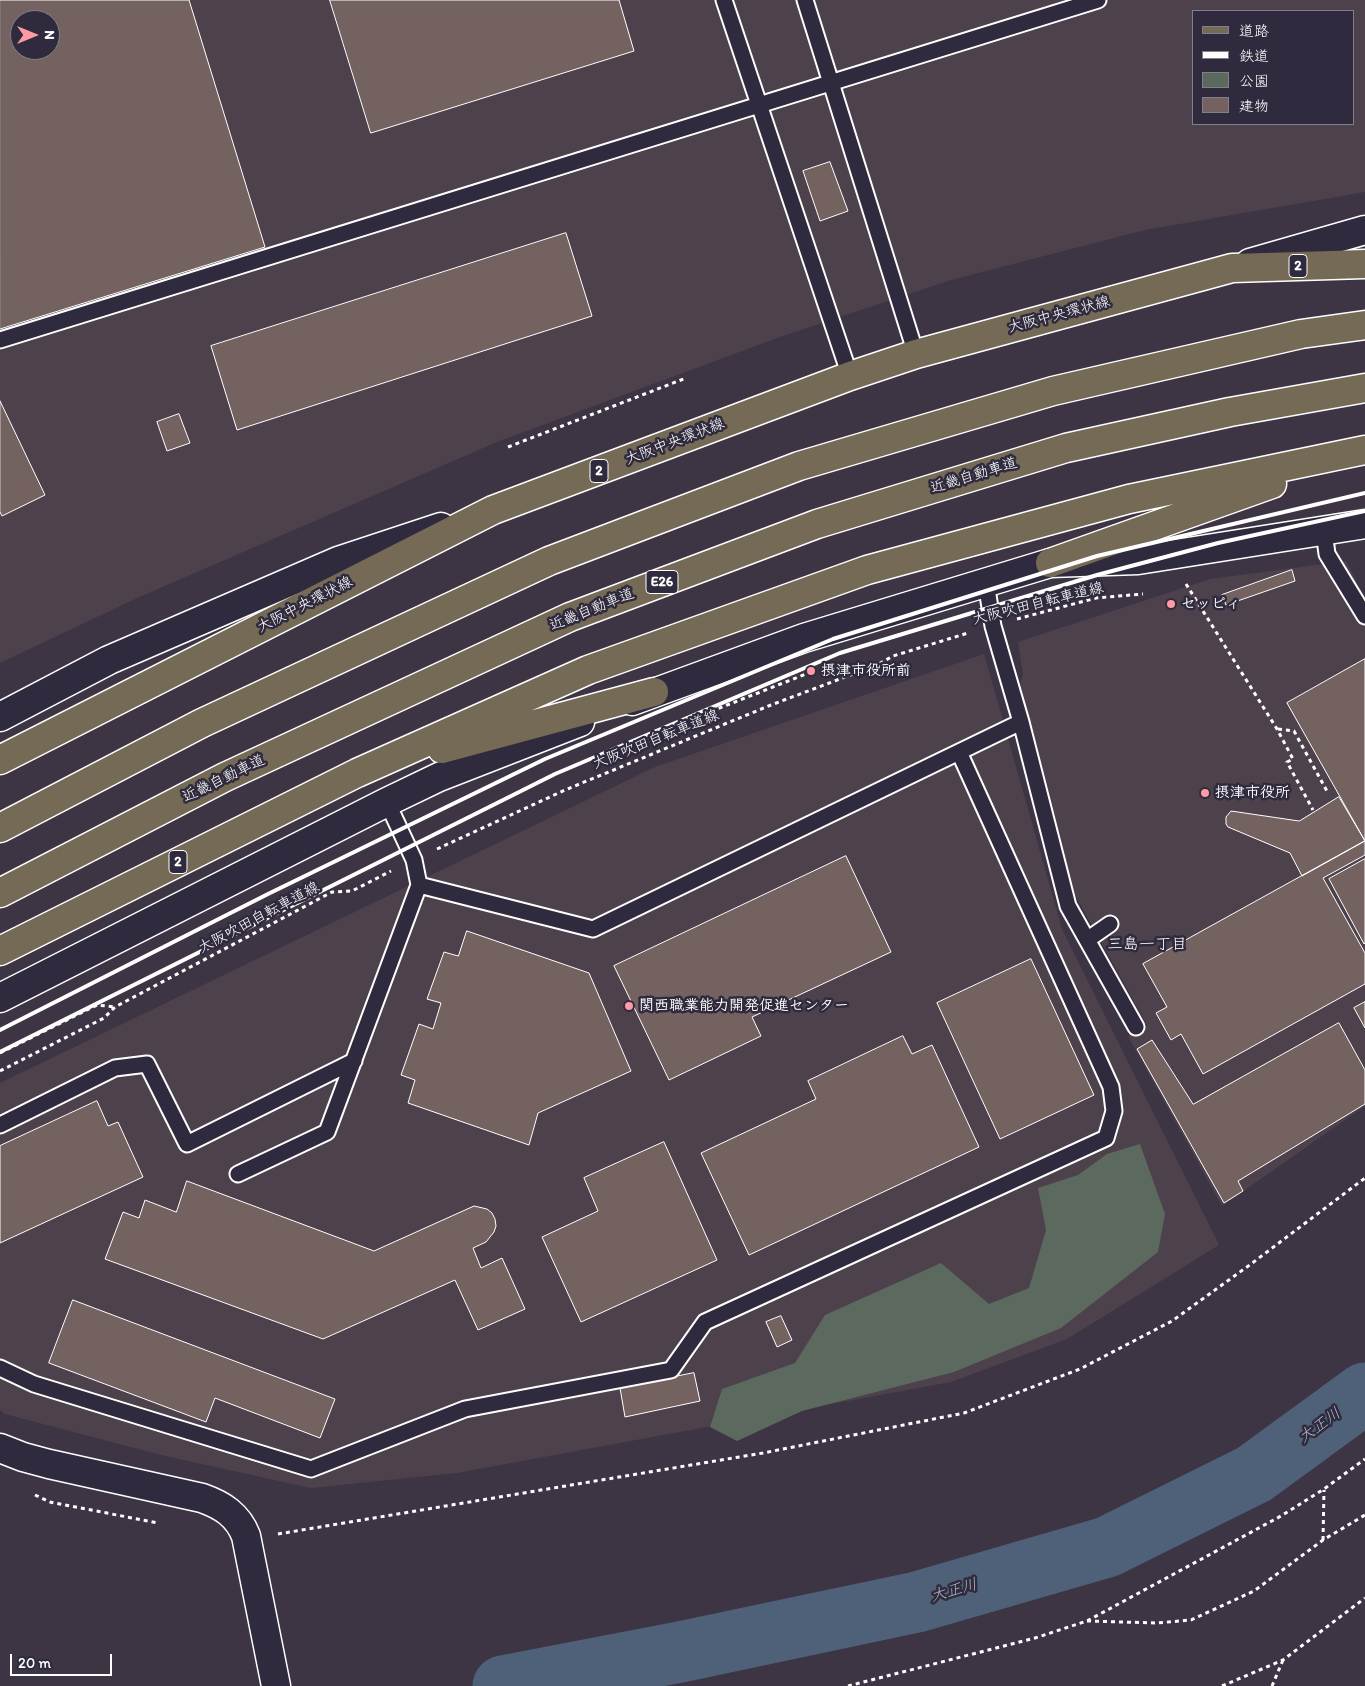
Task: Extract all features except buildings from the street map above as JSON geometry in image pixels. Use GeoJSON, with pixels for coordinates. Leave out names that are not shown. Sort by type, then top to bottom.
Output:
{"type":"FeatureCollection","features":[{"type":"Feature","properties":{"kind":"main road","name":"大阪中央環状線"},"geometry":{"type":"LineString","coordinates":[[0,760],[493,510],[850,376],[916,354],[1232,268],[1365,264]]}},
{"type":"Feature","properties":{"kind":"main road"},"geometry":{"type":"LineString","coordinates":[[0,828],[202,723],[549,561],[798,466],[1053,392],[1301,334],[1365,325]]}},
{"type":"Feature","properties":{"kind":"main road","name":"近畿自動車道"},"geometry":{"type":"LineString","coordinates":[[0,893],[225,777],[570,616],[808,527],[1066,448],[1230,412],[1365,388]]}},
{"type":"Feature","properties":{"kind":"main road"},"geometry":{"type":"LineString","coordinates":[[1050,563],[1365,450]]}},
{"type":"Feature","properties":{"kind":"main road","name":"2"},"geometry":{"type":"LineString","coordinates":[[0,950],[356,773],[588,670],[867,570],[1129,499],[1365,450]]}},
{"type":"Feature","properties":{"kind":"main road"},"geometry":{"type":"LineString","coordinates":[[356,773],[654,692]]}},
{"type":"Feature","properties":{"kind":"street"},"geometry":{"type":"LineString","coordinates":[[1232,268],[1365,230]]}},
{"type":"Feature","properties":{"kind":"street"},"geometry":{"type":"LineString","coordinates":[[0,717],[109,660],[338,561],[493,510]]}},
{"type":"Feature","properties":{"kind":"street"},"geometry":{"type":"LineString","coordinates":[[0,998],[439,777],[654,692],[804,638],[1050,563],[1138,560],[1365,524]]}},
{"type":"Feature","properties":{"kind":"street"},"geometry":{"type":"LineString","coordinates":[[0,1448],[40,1462],[187,1494],[215,1503],[226,1509],[242,1526],[250,1550],[276,1686]]}},
{"type":"Feature","properties":{"kind":"lane"},"geometry":{"type":"LineString","coordinates":[[724,0],[850,376]]}},
{"type":"Feature","properties":{"kind":"lane"},"geometry":{"type":"LineString","coordinates":[[805,0],[916,354]]}},
{"type":"Feature","properties":{"kind":"lane"},"geometry":{"type":"LineString","coordinates":[[0,340],[1098,0]]}},
{"type":"Feature","properties":{"kind":"lane"},"geometry":{"type":"LineString","coordinates":[[1324,531],[1328,554],[1365,616]]}},
{"type":"Feature","properties":{"kind":"lane"},"geometry":{"type":"LineString","coordinates":[[986,583],[993,626],[1021,722],[1068,906],[1136,1026]]}},
{"type":"Feature","properties":{"kind":"lane"},"geometry":{"type":"LineString","coordinates":[[419,885],[593,929],[1021,722]]}},
{"type":"Feature","properties":{"kind":"lane"},"geometry":{"type":"LineString","coordinates":[[0,1368],[34,1384],[311,1469],[465,1409],[671,1370],[705,1322],[1106,1138],[1114,1111],[1111,1087],[959,752]]}},
{"type":"Feature","properties":{"kind":"lane"},"geometry":{"type":"LineString","coordinates":[[238,1174],[327,1132],[419,885],[414,860],[387,802]]}},
{"type":"Feature","properties":{"kind":"lane"},"geometry":{"type":"LineString","coordinates":[[1087,940],[1110,924]]}},
{"type":"Feature","properties":{"kind":"lane"},"geometry":{"type":"LineString","coordinates":[[0,1126],[115,1068],[147,1064],[187,1144],[354,1060]]}},
{"type":"Feature","properties":{"kind":"path"},"geometry":{"type":"LineString","coordinates":[[508,447],[686,378]]}},
{"type":"Feature","properties":{"kind":"path"},"geometry":{"type":"LineString","coordinates":[[1194,583],[1186,584],[1277,729],[1293,759],[1287,762],[1313,810]]}},
{"type":"Feature","properties":{"kind":"path","name":"大阪吹田自転車道線"},"geometry":{"type":"LineString","coordinates":[[0,1071],[104,1018],[115,1007],[332,892],[352,891],[565,790],[762,708],[878,665],[894,656],[993,626],[1096,598],[1150,592]]}},
{"type":"Feature","properties":{"kind":"path"},"geometry":{"type":"LineString","coordinates":[[674,726],[812,672]]}},
{"type":"Feature","properties":{"kind":"path"},"geometry":{"type":"LineString","coordinates":[[1277,729],[1294,731],[1328,794]]}},
{"type":"Feature","properties":{"kind":"path"},"geometry":{"type":"LineString","coordinates":[[0,1053],[98,1005],[115,1007]]}},
{"type":"Feature","properties":{"kind":"path"},"geometry":{"type":"LineString","coordinates":[[277,1534],[763,1453],[964,1414],[1080,1369],[1172,1320],[1251,1264],[1365,1178]]}},
{"type":"Feature","properties":{"kind":"path"},"geometry":{"type":"LineString","coordinates":[[848,1686],[1035,1638],[1087,1621],[1281,1516],[1324,1489],[1365,1459]]}},
{"type":"Feature","properties":{"kind":"path"},"geometry":{"type":"LineString","coordinates":[[1324,1489],[1324,1540]]}},
{"type":"Feature","properties":{"kind":"path"},"geometry":{"type":"LineString","coordinates":[[1087,1621],[1156,1623],[1191,1620],[1254,1591],[1324,1540],[1365,1515]]}},
{"type":"Feature","properties":{"kind":"path"},"geometry":{"type":"LineString","coordinates":[[1222,1686],[1283,1660],[1365,1598]]}},
{"type":"Feature","properties":{"kind":"path"},"geometry":{"type":"LineString","coordinates":[[1272,1686],[1283,1660]]}},
{"type":"Feature","properties":{"kind":"shaded area"},"geometry":{"type":"Polygon","coordinates":[[[0,0],[1365,0],[1365,192],[1145,230],[951,280],[777,338],[497,442],[137,598],[0,663],[0,0]]]}},
{"type":"Feature","properties":{"kind":"shaded area","name":"摂津市役所"},"geometry":{"type":"Polygon","coordinates":[[[1346,561],[1365,599],[1365,1106],[1222,1206],[1128,1036],[1147,1025],[1074,893],[1018,693],[1023,674],[1018,642],[1210,579],[1346,561]]]}},
{"type":"Feature","properties":{"kind":"shaded area","name":"関西職業能力開発促進センター"},"geometry":{"type":"Polygon","coordinates":[[[984,654],[1062,929],[1219,1245],[1067,1339],[951,1382],[457,1473],[311,1488],[161,1455],[5,1414],[0,1410],[0,1083],[655,767],[984,654]]]}},
{"type":"Feature","properties":{"kind":"green space"},"geometry":{"type":"Polygon","coordinates":[[[1140,1144],[1165,1214],[1158,1252],[1061,1328],[954,1372],[802,1411],[737,1441],[710,1427],[722,1389],[795,1363],[825,1315],[941,1263],[989,1304],[1029,1288],[1046,1230],[1038,1188],[1078,1175],[1107,1154],[1140,1144]]]}},
{"type":"Feature","properties":{"kind":"waterway","name":"大正川"},"geometry":{"type":"LineString","coordinates":[[503,1686],[680,1652],[917,1602],[1107,1547],[1254,1474],[1365,1393]]}},
{"type":"Feature","properties":{"kind":"railway"},"geometry":{"type":"LineString","coordinates":[[0,1030],[268,894],[545,759],[833,639],[1097,556],[1365,493]]}},
{"type":"Feature","properties":{"kind":"railway"},"geometry":{"type":"LineString","coordinates":[[0,1052],[555,774],[840,653],[1097,575],[1218,543],[1365,511]]}},
{"type":"Feature","properties":{"kind":"place","name":"セッピィ"},"geometry":{"type":"Point","coordinates":[1171,604]}},
{"type":"Feature","properties":{"kind":"place","name":"摂津市役所前"},"geometry":{"type":"Point","coordinates":[811,671]}},
{"type":"Feature","properties":{"kind":"place","name":"摂津市役所"},"geometry":{"type":"Point","coordinates":[1205,793]}},
{"type":"Feature","properties":{"kind":"place","name":"関西職業能力開発促進センター"},"geometry":{"type":"Point","coordinates":[629,1006]}},
{"type":"Feature","properties":{"kind":"district","name":"三島一丁目"},"geometry":{"type":"Point","coordinates":[1147,945]}}]}
